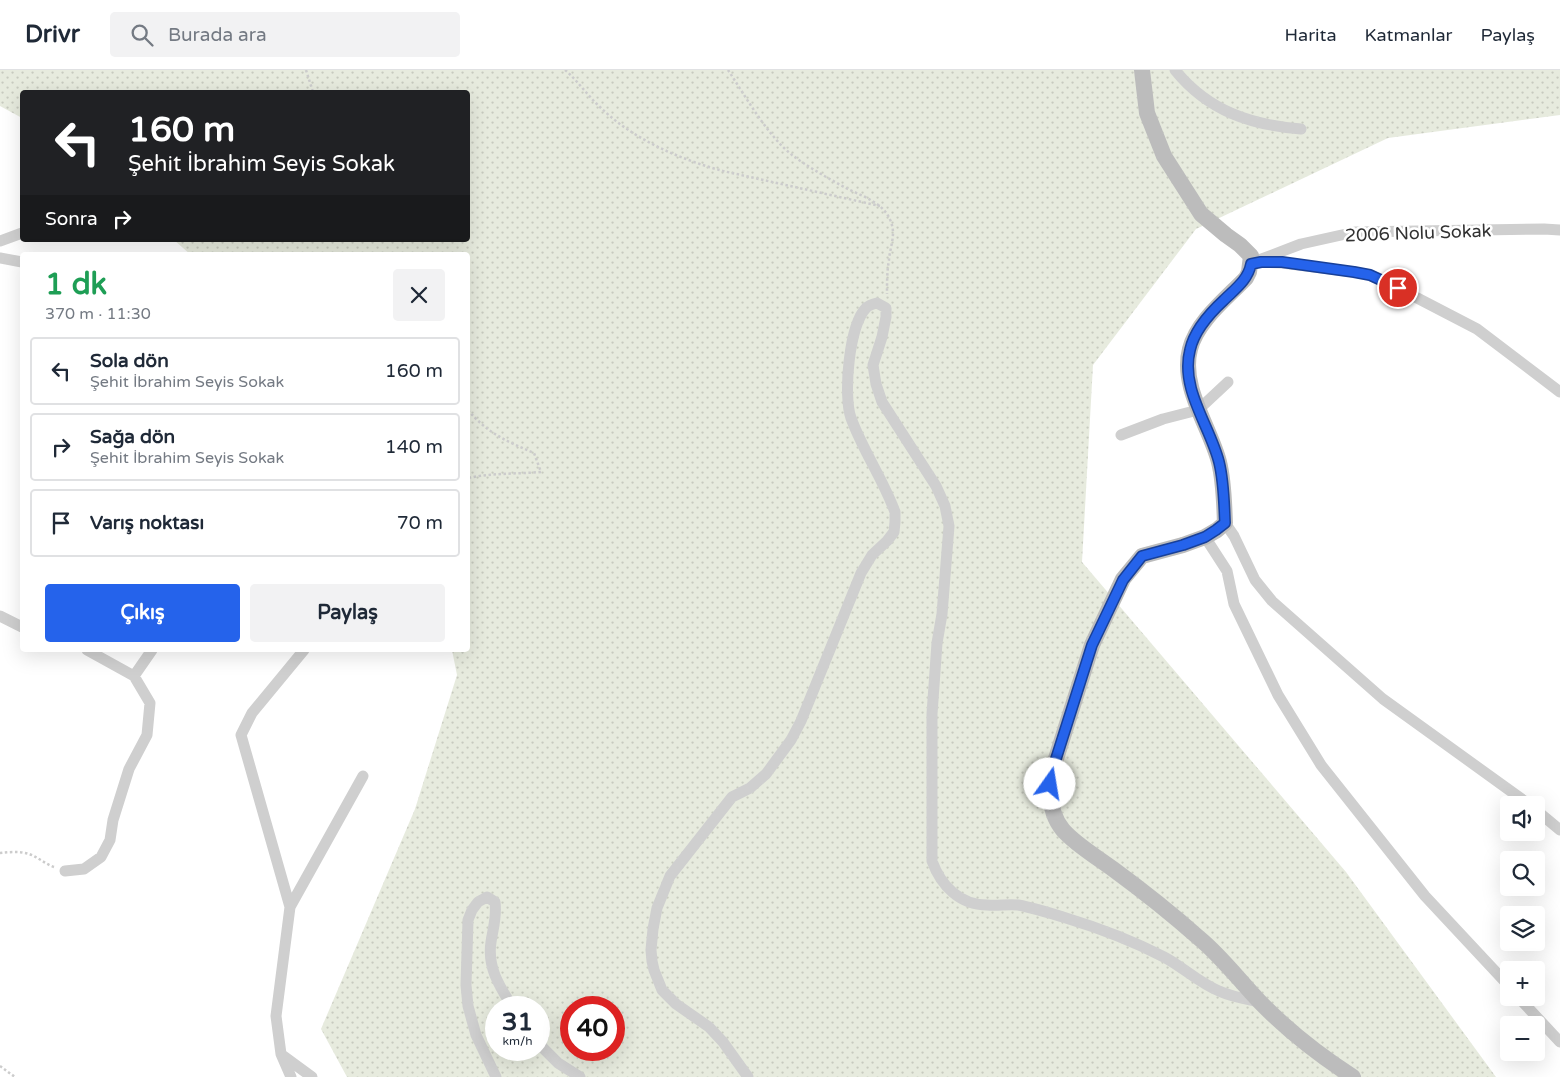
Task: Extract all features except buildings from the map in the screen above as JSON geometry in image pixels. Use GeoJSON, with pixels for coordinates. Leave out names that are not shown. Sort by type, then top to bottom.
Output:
{"type":"FeatureCollection","features":[{"type":"Feature","properties":{"kind":"street"},"geometry":{"type":"LineString","coordinates":[[1142,70],[1147,113],[1164,156],[1201,214],[1251,256],[1251,264],[1246,278],[1208,317],[1190,349],[1191,386],[1198,410],[1210,435],[1220,464],[1225,523],[1234,536],[1256,580],[1272,601],[1383,699],[1518,796]]}},
{"type":"Feature","properties":{"kind":"street"},"geometry":{"type":"LineString","coordinates":[[1175,70],[1203,98],[1239,117],[1264,125],[1301,129]]}},
{"type":"Feature","properties":{"kind":"street","name":"2006 Nolu Sokak"},"geometry":{"type":"LineString","coordinates":[[1251,264],[1302,244],[1355,232],[1560,230]]}},
{"type":"Feature","properties":{"kind":"street"},"geometry":{"type":"LineString","coordinates":[[0,241],[20,235]]}},
{"type":"Feature","properties":{"kind":"street"},"geometry":{"type":"LineString","coordinates":[[0,258],[20,262]]}},
{"type":"Feature","properties":{"kind":"street"},"geometry":{"type":"LineString","coordinates":[[1251,264],[1282,262],[1370,275],[1477,329],[1560,392]]}},
{"type":"Feature","properties":{"kind":"street"},"geometry":{"type":"LineString","coordinates":[[748,1077],[713,1030],[676,1004],[662,990],[652,961],[653,929],[657,908],[670,876],[732,797],[759,781],[791,740],[803,716],[861,573],[872,555],[888,541],[894,532],[895,512],[851,417],[847,397],[852,345],[857,325],[867,307],[876,302],[886,308],[886,318],[873,365],[876,384],[882,402],[941,497],[948,526],[932,714],[932,861],[937,873],[949,890],[957,897],[967,901],[987,906],[1018,905],[1066,918],[1126,939],[1164,957],[1217,991],[1260,1002]]}},
{"type":"Feature","properties":{"kind":"street"},"geometry":{"type":"LineString","coordinates":[[1121,435],[1163,419],[1198,410],[1228,382]]}},
{"type":"Feature","properties":{"kind":"street"},"geometry":{"type":"LineString","coordinates":[[1225,523],[1205,537],[1142,556],[1123,580],[1092,645],[1054,765],[1050,784],[1051,801],[1062,829],[1072,839],[1202,939],[1288,1030],[1353,1077]]}},
{"type":"Feature","properties":{"kind":"street"},"geometry":{"type":"LineString","coordinates":[[1205,537],[1227,571],[1234,604],[1278,695],[1321,765],[1425,896],[1500,976]]}},
{"type":"Feature","properties":{"kind":"street"},"geometry":{"type":"LineString","coordinates":[[0,616],[20,626]]}},
{"type":"Feature","properties":{"kind":"street"},"geometry":{"type":"LineString","coordinates":[[65,871],[84,869],[101,857],[110,840],[113,820],[129,769],[148,735],[150,704],[134,676],[91,652]]}},
{"type":"Feature","properties":{"kind":"street"},"geometry":{"type":"LineString","coordinates":[[134,676],[151,652]]}},
{"type":"Feature","properties":{"kind":"street"},"geometry":{"type":"LineString","coordinates":[[290,907],[241,735],[252,713],[302,652]]}},
{"type":"Feature","properties":{"kind":"street"},"geometry":{"type":"LineString","coordinates":[[291,1077],[281,1054],[276,1016],[290,907],[362,776]]}},
{"type":"Feature","properties":{"kind":"street"},"geometry":{"type":"LineString","coordinates":[[1545,818],[1560,830]]}},
{"type":"Feature","properties":{"kind":"street"},"geometry":{"type":"LineString","coordinates":[[485,1054],[476,1035],[468,1006],[466,985],[468,920],[478,902],[487,897],[496,902],[497,912],[490,952],[491,963],[497,984],[505,996]]}},
{"type":"Feature","properties":{"kind":"street"},"geometry":{"type":"LineString","coordinates":[[1526,1006],[1560,1042]]}},
{"type":"Feature","properties":{"kind":"street"},"geometry":{"type":"LineString","coordinates":[[281,1054],[312,1077]]}},
{"type":"Feature","properties":{"kind":"street"},"geometry":{"type":"LineString","coordinates":[[550,1055],[558,1063],[580,1077]]}},
{"type":"Feature","properties":{"kind":"street"},"geometry":{"type":"LineString","coordinates":[[488,1061],[496,1077]]}},
{"type":"Feature","properties":{"kind":"path"},"geometry":{"type":"LineString","coordinates":[[306,70],[312,90]]}},
{"type":"Feature","properties":{"kind":"path"},"geometry":{"type":"LineString","coordinates":[[565,70],[597,105],[613,119],[630,131],[666,150],[704,166],[723,171],[880,206]]}},
{"type":"Feature","properties":{"kind":"path"},"geometry":{"type":"LineString","coordinates":[[728,70],[777,141],[792,155],[880,206],[891,222],[893,241],[889,259],[886,308]]}},
{"type":"Feature","properties":{"kind":"path"},"geometry":{"type":"LineString","coordinates":[[470,412],[479,423],[495,436],[534,452],[541,472],[483,475],[470,478]]}},
{"type":"Feature","properties":{"kind":"path"},"geometry":{"type":"LineString","coordinates":[[0,853],[30,854],[46,865],[65,871]]}},
{"type":"Feature","properties":{"kind":"path"},"geometry":{"type":"LineString","coordinates":[[0,1066],[15,1077]]}},
{"type":"Feature","properties":{"kind":"shaded area"},"geometry":{"type":"Polygon","coordinates":[[[0,70],[1560,70],[1560,115],[1388,138],[1196,229],[1093,365],[1082,562],[1346,872],[1496,1077],[347,1077],[321,1029],[415,809],[457,675],[452,652],[470,652],[470,252],[188,252],[176,242],[470,242],[470,90],[20,90],[20,117],[0,106],[0,70]]]}},
{"type":"Feature","properties":{"kind":"route"},"geometry":{"type":"LineString","coordinates":[[1050,784],[1054,765],[1092,645],[1123,580],[1142,556],[1161,552],[1205,537],[1225,523],[1220,464],[1213,441],[1198,410],[1191,386],[1189,363],[1190,349],[1208,317],[1246,278],[1250,272],[1251,264],[1261,262],[1282,262],[1370,275],[1398,288]]}}]}
